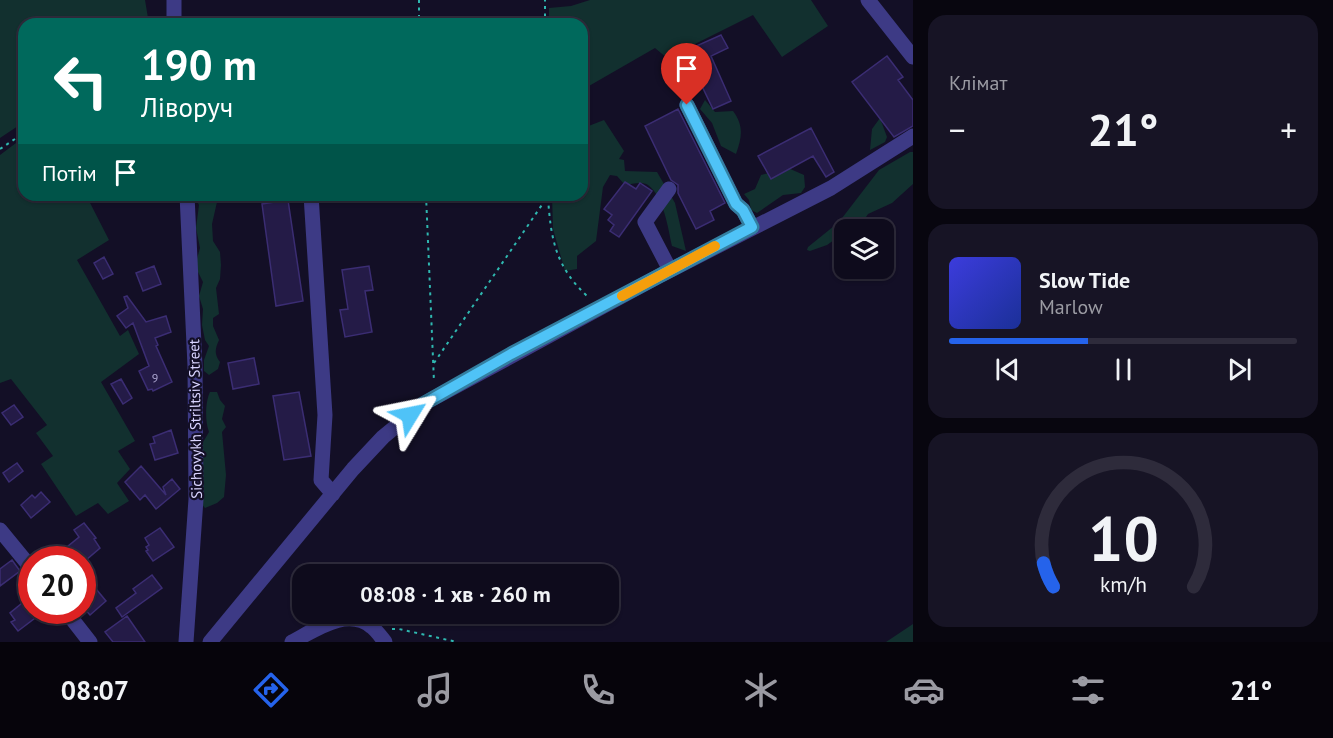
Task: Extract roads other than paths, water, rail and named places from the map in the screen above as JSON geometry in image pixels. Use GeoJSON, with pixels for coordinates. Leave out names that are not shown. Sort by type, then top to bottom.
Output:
{"type":"FeatureCollection","features":[{"type":"Feature","properties":{"kind":"street"},"geometry":{"type":"LineString","coordinates":[[174,0],[174,18]]}},
{"type":"Feature","properties":{"kind":"street"},"geometry":{"type":"LineString","coordinates":[[868,0],[913,57]]}},
{"type":"Feature","properties":{"kind":"street"},"geometry":{"type":"LineString","coordinates":[[687,105],[736,204],[743,210],[752,227]]}},
{"type":"Feature","properties":{"kind":"street"},"geometry":{"type":"LineString","coordinates":[[210,642],[383,437],[423,404],[670,270],[831,188],[913,136]]}},
{"type":"Feature","properties":{"kind":"street"},"geometry":{"type":"LineString","coordinates":[[669,189],[645,222],[670,270]]}},
{"type":"Feature","properties":{"kind":"street","name":"Sichovykh Striltsiv Street"},"geometry":{"type":"LineString","coordinates":[[186,642],[196,499],[195,366],[187,201]]}},
{"type":"Feature","properties":{"kind":"street"},"geometry":{"type":"LineString","coordinates":[[311,201],[325,415],[321,480],[333,494]]}},
{"type":"Feature","properties":{"kind":"street"},"geometry":{"type":"LineString","coordinates":[[0,530],[18,552]]}},
{"type":"Feature","properties":{"kind":"street"},"geometry":{"type":"LineString","coordinates":[[292,642],[346,618],[363,621],[380,636]]}},
{"type":"Feature","properties":{"kind":"street"},"geometry":{"type":"LineString","coordinates":[[76,624],[90,642]]}}]}
